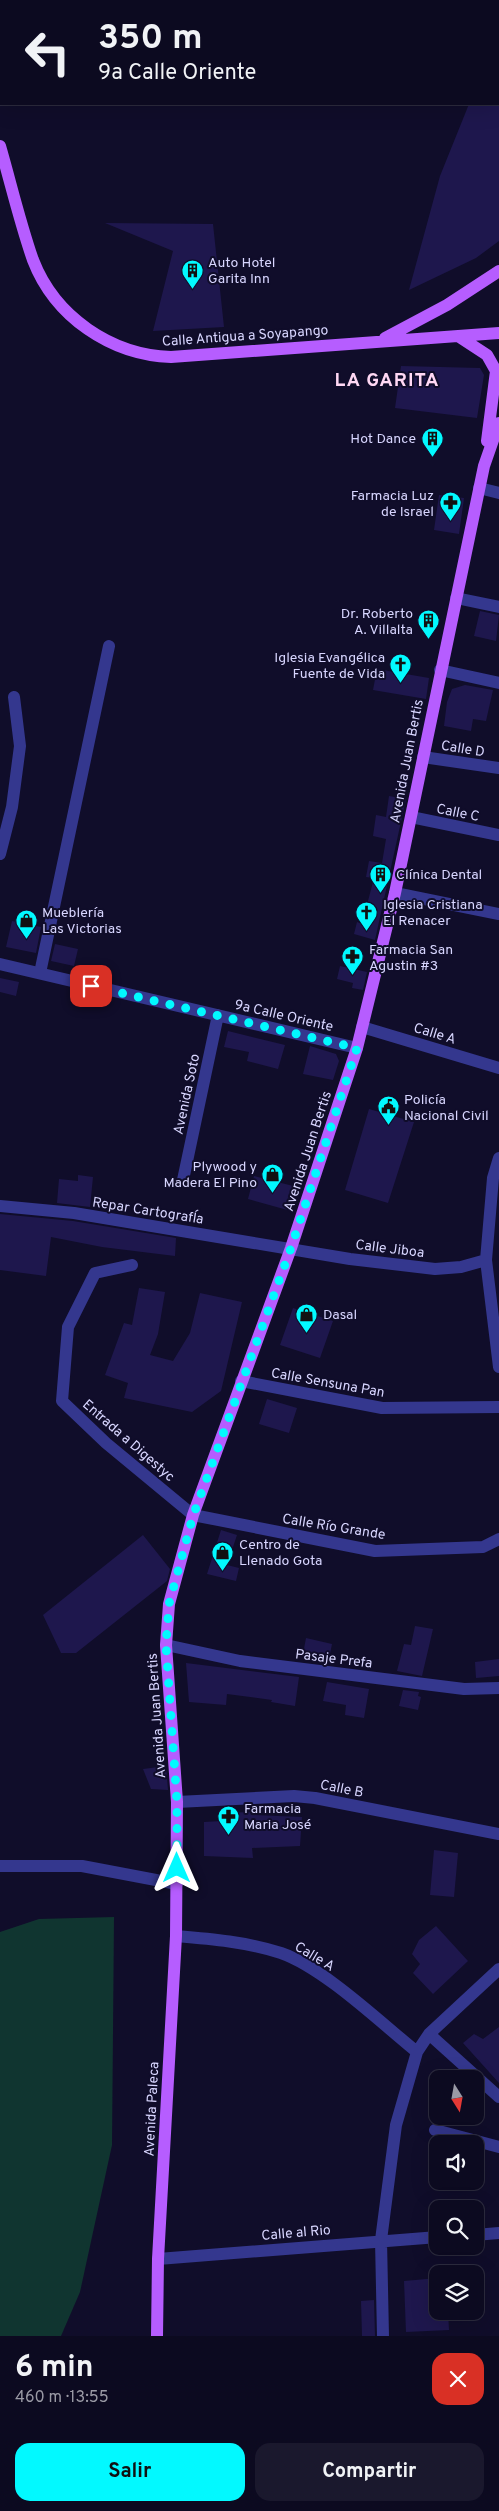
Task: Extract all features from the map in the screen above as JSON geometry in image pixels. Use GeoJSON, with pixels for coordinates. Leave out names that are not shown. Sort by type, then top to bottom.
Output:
{"type":"FeatureCollection","features":[{"type":"Feature","properties":{"kind":"main road","name":"Calle Antigua a Soyapango"},"geometry":{"type":"LineString","coordinates":[[0,146],[33,260],[40,273],[65,310],[102,339],[135,353],[171,357],[381,340],[499,333]]}},
{"type":"Feature","properties":{"kind":"main road"},"geometry":{"type":"LineString","coordinates":[[381,340],[447,305],[499,271]]}},
{"type":"Feature","properties":{"kind":"main road"},"geometry":{"type":"LineString","coordinates":[[458,336],[487,355],[496,371],[484,466]]}},
{"type":"Feature","properties":{"kind":"main road","name":"Avenida Juan Bertis"},"geometry":{"type":"LineString","coordinates":[[177,1884],[177,1802],[166,1645],[169,1604],[193,1516],[291,1248],[357,1048],[395,893],[479,488],[484,466],[499,423]]}},
{"type":"Feature","properties":{"kind":"main road"},"geometry":{"type":"LineString","coordinates":[[484,466],[499,443]]}},
{"type":"Feature","properties":{"kind":"main road","name":"Avenida Paleca"},"geometry":{"type":"LineString","coordinates":[[157,2336],[158,2259],[176,1936],[177,1884]]}},
{"type":"Feature","properties":{"kind":"street"},"geometry":{"type":"LineString","coordinates":[[479,488],[499,493]]}},
{"type":"Feature","properties":{"kind":"street"},"geometry":{"type":"LineString","coordinates":[[456,598],[499,606]]}},
{"type":"Feature","properties":{"kind":"street"},"geometry":{"type":"LineString","coordinates":[[40,973],[109,646]]}},
{"type":"Feature","properties":{"kind":"street"},"geometry":{"type":"LineString","coordinates":[[440,670],[499,683]]}},
{"type":"Feature","properties":{"kind":"street"},"geometry":{"type":"LineString","coordinates":[[0,854],[12,807],[20,746],[14,697]]}},
{"type":"Feature","properties":{"kind":"street","name":"Calle D"},"geometry":{"type":"LineString","coordinates":[[423,757],[499,768]]}},
{"type":"Feature","properties":{"kind":"street","name":"Calle C"},"geometry":{"type":"LineString","coordinates":[[411,817],[499,835]]}},
{"type":"Feature","properties":{"kind":"street"},"geometry":{"type":"LineString","coordinates":[[395,893],[499,914]]}},
{"type":"Feature","properties":{"kind":"street","name":"9a Calle Oriente"},"geometry":{"type":"LineString","coordinates":[[0,964],[357,1048]]}},
{"type":"Feature","properties":{"kind":"street","name":"Avenida Soto"},"geometry":{"type":"LineString","coordinates":[[183,1180],[218,1015]]}},
{"type":"Feature","properties":{"kind":"street","name":"Calle A"},"geometry":{"type":"LineString","coordinates":[[362,1027],[499,1068]]}},
{"type":"Feature","properties":{"kind":"street"},"geometry":{"type":"LineString","coordinates":[[499,1158],[493,1178],[486,1260],[499,1367]]}},
{"type":"Feature","properties":{"kind":"street","name":"Repar CartografÍa"},"geometry":{"type":"LineString","coordinates":[[0,1206],[74,1213],[291,1248]]}},
{"type":"Feature","properties":{"kind":"street","name":"Calle Jiboa"},"geometry":{"type":"LineString","coordinates":[[291,1248],[350,1259],[435,1269],[462,1267],[486,1260]]}},
{"type":"Feature","properties":{"kind":"street","name":"Entrada a Digestyc"},"geometry":{"type":"LineString","coordinates":[[132,1265],[95,1273],[68,1326],[62,1401],[106,1443],[193,1516]]}},
{"type":"Feature","properties":{"kind":"street","name":"Calle Sensuna Pan"},"geometry":{"type":"LineString","coordinates":[[241,1381],[382,1408],[499,1407]]}},
{"type":"Feature","properties":{"kind":"street","name":"Calle Río Grande"},"geometry":{"type":"LineString","coordinates":[[193,1516],[374,1551],[483,1547],[499,1539]]}},
{"type":"Feature","properties":{"kind":"street","name":"Pasaje Prefa"},"geometry":{"type":"LineString","coordinates":[[166,1645],[270,1665],[464,1689],[499,1688]]}},
{"type":"Feature","properties":{"kind":"street","name":"Calle B"},"geometry":{"type":"LineString","coordinates":[[177,1802],[275,1796],[308,1797],[499,1834]]}},
{"type":"Feature","properties":{"kind":"street"},"geometry":{"type":"LineString","coordinates":[[0,1866],[82,1866],[177,1884]]}},
{"type":"Feature","properties":{"kind":"street","name":"Calle A"},"geometry":{"type":"LineString","coordinates":[[176,1936],[240,1942],[283,1954],[321,1975],[417,2052]]}},
{"type":"Feature","properties":{"kind":"street"},"geometry":{"type":"LineString","coordinates":[[383,2336],[381,2240],[396,2125],[417,2052],[429,2034],[499,1969]]}},
{"type":"Feature","properties":{"kind":"street"},"geometry":{"type":"LineString","coordinates":[[429,2034],[499,2097]]}},
{"type":"Feature","properties":{"kind":"street"},"geometry":{"type":"LineString","coordinates":[[435,2130],[499,2147]]}},
{"type":"Feature","properties":{"kind":"street"},"geometry":{"type":"LineString","coordinates":[[484,2234],[499,2233]]}},
{"type":"Feature","properties":{"kind":"street","name":"Calle al Rio"},"geometry":{"type":"LineString","coordinates":[[158,2259],[429,2237]]}},
{"type":"Feature","properties":{"kind":"green space"},"geometry":{"type":"Polygon","coordinates":[[[114,1917],[112,2145],[80,2292],[61,2336],[0,2336],[0,1932],[39,1919],[114,1917]]]}},
{"type":"Feature","properties":{"kind":"building"},"geometry":{"type":"Polygon","coordinates":[[[469,105],[499,105],[499,241],[476,258],[409,290],[440,176],[469,105]]]}},
{"type":"Feature","properties":{"kind":"building","name":"Auto Hotel Garita Inn"},"geometry":{"type":"Polygon","coordinates":[[[105,223],[213,224],[224,327],[153,331],[173,251],[105,223]]]}},
{"type":"Feature","properties":{"kind":"building"},"geometry":{"type":"Polygon","coordinates":[[[401,366],[480,368],[484,375],[477,418],[395,408],[401,366]]]}},
{"type":"Feature","properties":{"kind":"building"},"geometry":{"type":"Polygon","coordinates":[[[439,495],[464,498],[459,534],[434,530],[439,495]]]}},
{"type":"Feature","properties":{"kind":"building"},"geometry":{"type":"Polygon","coordinates":[[[480,611],[499,615],[496,641],[474,636],[480,611]]]}},
{"type":"Feature","properties":{"kind":"building","name":"Iglesia Evangélica Fuente de Vida"},"geometry":{"type":"Polygon","coordinates":[[[377,669],[429,678],[426,699],[373,690],[377,669]]]}},
{"type":"Feature","properties":{"kind":"building"},"geometry":{"type":"Polygon","coordinates":[[[465,685],[493,690],[486,721],[473,719],[471,731],[444,726],[447,702],[452,689],[465,685]]]}},
{"type":"Feature","properties":{"kind":"building"},"geometry":{"type":"Polygon","coordinates":[[[389,796],[406,799],[375,940],[354,934],[357,922],[362,924],[374,878],[366,877],[369,861],[382,863],[386,839],[373,836],[376,815],[386,817],[389,796]]]}},
{"type":"Feature","properties":{"kind":"building"},"geometry":{"type":"Polygon","coordinates":[[[12,921],[41,927],[36,953],[6,947],[12,921]]]}},
{"type":"Feature","properties":{"kind":"building"},"geometry":{"type":"Polygon","coordinates":[[[55,944],[78,949],[74,966],[51,961],[55,944]]]}},
{"type":"Feature","properties":{"kind":"building","name":"Farmacia San Agustin #3"},"geometry":{"type":"Polygon","coordinates":[[[340,966],[367,972],[363,990],[352,988],[353,983],[337,979],[340,966]]]}},
{"type":"Feature","properties":{"kind":"building"},"geometry":{"type":"Polygon","coordinates":[[[0,978],[19,982],[16,996],[0,992],[0,978]]]}},
{"type":"Feature","properties":{"kind":"building"},"geometry":{"type":"Polygon","coordinates":[[[228,1031],[285,1045],[278,1069],[247,1061],[249,1052],[224,1047],[228,1031]]]}},
{"type":"Feature","properties":{"kind":"building"},"geometry":{"type":"Polygon","coordinates":[[[310,1046],[336,1054],[339,1061],[333,1080],[303,1074],[310,1046]]]}},
{"type":"Feature","properties":{"kind":"building"},"geometry":{"type":"Polygon","coordinates":[[[369,1109],[414,1122],[388,1203],[345,1190],[369,1109]]]}},
{"type":"Feature","properties":{"kind":"building"},"geometry":{"type":"Polygon","coordinates":[[[78,1175],[93,1177],[90,1207],[57,1203],[59,1179],[78,1181],[78,1175]]]}},
{"type":"Feature","properties":{"kind":"building","name":"Plywood y Madera El Pino"},"geometry":{"type":"Polygon","coordinates":[[[254,1176],[297,1187],[291,1211],[248,1199],[254,1176]]]}},
{"type":"Feature","properties":{"kind":"building"},"geometry":{"type":"Polygon","coordinates":[[[0,1214],[73,1221],[176,1238],[175,1256],[102,1247],[51,1237],[46,1276],[0,1270],[0,1214]]]}},
{"type":"Feature","properties":{"kind":"building"},"geometry":{"type":"Polygon","coordinates":[[[139,1288],[165,1292],[158,1334],[150,1355],[173,1361],[190,1333],[200,1293],[242,1302],[221,1391],[192,1412],[124,1398],[128,1383],[105,1375],[124,1323],[132,1325],[139,1288]]]}},
{"type":"Feature","properties":{"kind":"building","name":"Dasal"},"geometry":{"type":"Polygon","coordinates":[[[293,1308],[333,1321],[320,1358],[280,1345],[293,1308]]]}},
{"type":"Feature","properties":{"kind":"building"},"geometry":{"type":"Polygon","coordinates":[[[267,1399],[297,1408],[289,1433],[259,1424],[267,1399]]]}},
{"type":"Feature","properties":{"kind":"building"},"geometry":{"type":"Polygon","coordinates":[[[221,1530],[237,1535],[227,1565],[239,1568],[236,1581],[207,1574],[221,1530]]]}},
{"type":"Feature","properties":{"kind":"building"},"geometry":{"type":"Polygon","coordinates":[[[143,1535],[170,1569],[167,1581],[76,1653],[61,1653],[43,1615],[143,1535]]]}},
{"type":"Feature","properties":{"kind":"building"},"geometry":{"type":"Polygon","coordinates":[[[415,1626],[433,1629],[422,1676],[397,1671],[404,1644],[411,1645],[415,1626]]]}},
{"type":"Feature","properties":{"kind":"building"},"geometry":{"type":"Polygon","coordinates":[[[306,1638],[332,1644],[329,1659],[303,1654],[306,1638]]]}},
{"type":"Feature","properties":{"kind":"building"},"geometry":{"type":"Polygon","coordinates":[[[499,1659],[499,1676],[476,1678],[475,1662],[499,1659]]]}},
{"type":"Feature","properties":{"kind":"building"},"geometry":{"type":"Polygon","coordinates":[[[186,1663],[299,1677],[295,1706],[271,1702],[272,1700],[227,1694],[226,1705],[189,1702],[186,1663]]]}},
{"type":"Feature","properties":{"kind":"building"},"geometry":{"type":"Polygon","coordinates":[[[327,1682],[369,1689],[364,1718],[345,1715],[346,1705],[323,1701],[327,1682]]]}},
{"type":"Feature","properties":{"kind":"building"},"geometry":{"type":"Polygon","coordinates":[[[403,1690],[419,1692],[418,1696],[421,1697],[418,1710],[399,1706],[403,1690]]]}},
{"type":"Feature","properties":{"kind":"building"},"geometry":{"type":"Polygon","coordinates":[[[166,1766],[168,1790],[151,1789],[143,1769],[166,1766]]]}},
{"type":"Feature","properties":{"kind":"building"},"geometry":{"type":"Polygon","coordinates":[[[250,1812],[251,1815],[302,1817],[300,1846],[252,1848],[253,1858],[204,1856],[204,1822],[222,1821],[224,1813],[250,1812]]]}},
{"type":"Feature","properties":{"kind":"building"},"geometry":{"type":"Polygon","coordinates":[[[434,1850],[458,1853],[454,1897],[430,1895],[434,1850]]]}},
{"type":"Feature","properties":{"kind":"building"},"geometry":{"type":"Polygon","coordinates":[[[436,1926],[468,1961],[433,1994],[413,1973],[420,1964],[412,1954],[419,1940],[436,1926]]]}},
{"type":"Feature","properties":{"kind":"building"},"geometry":{"type":"Polygon","coordinates":[[[499,2027],[499,2083],[463,2043],[474,2034],[483,2039],[499,2027]]]}},
{"type":"Feature","properties":{"kind":"building"},"geometry":{"type":"Polygon","coordinates":[[[429,2279],[429,2320],[448,2320],[449,2330],[406,2332],[404,2281],[429,2279]]]}},
{"type":"Feature","properties":{"kind":"building"},"geometry":{"type":"Polygon","coordinates":[[[374,2300],[375,2336],[362,2336],[361,2301],[374,2300]]]}},
{"type":"Feature","properties":{"kind":"place","name":"Auto Hotel Garita Inn"},"geometry":{"type":"Point","coordinates":[192,289]}},
{"type":"Feature","properties":{"kind":"place","name":"Hot Dance"},"geometry":{"type":"Point","coordinates":[432,457]}},
{"type":"Feature","properties":{"kind":"place","name":"Farmacia Luz de Israel"},"geometry":{"type":"Point","coordinates":[450,522]}},
{"type":"Feature","properties":{"kind":"place","name":"Dr. Roberto A. Villalta"},"geometry":{"type":"Point","coordinates":[429,640]}},
{"type":"Feature","properties":{"kind":"place","name":"Iglesia Evangélica Fuente de Vida"},"geometry":{"type":"Point","coordinates":[401,684]}},
{"type":"Feature","properties":{"kind":"place","name":"Clínica Dental"},"geometry":{"type":"Point","coordinates":[380,893]}},
{"type":"Feature","properties":{"kind":"place","name":"Iglesia Cristiana El Renacer"},"geometry":{"type":"Point","coordinates":[367,931]}},
{"type":"Feature","properties":{"kind":"place","name":"Mueblería Las Victorias"},"geometry":{"type":"Point","coordinates":[26,939]}},
{"type":"Feature","properties":{"kind":"place","name":"Farmacia San Agustin #3"},"geometry":{"type":"Point","coordinates":[353,976]}},
{"type":"Feature","properties":{"kind":"place","name":"Policía Nacional Civil"},"geometry":{"type":"Point","coordinates":[388,1126]}},
{"type":"Feature","properties":{"kind":"place","name":"Plywood y Madera El Pino"},"geometry":{"type":"Point","coordinates":[273,1193]}},
{"type":"Feature","properties":{"kind":"place","name":"Dasal"},"geometry":{"type":"Point","coordinates":[307,1333]}},
{"type":"Feature","properties":{"kind":"place","name":"Centro de Llenado Gota"},"geometry":{"type":"Point","coordinates":[223,1571]}},
{"type":"Feature","properties":{"kind":"place","name":"Farmacia Maria José"},"geometry":{"type":"Point","coordinates":[228,1835]}},
{"type":"Feature","properties":{"kind":"district","name":"LA GARITA"},"geometry":{"type":"Point","coordinates":[387,379]}},
{"type":"Feature","properties":{"kind":"route"},"geometry":{"type":"LineString","coordinates":[[91,986],[357,1048],[291,1248],[193,1516],[169,1604],[166,1645],[177,1802],[177,1868]]}}]}
